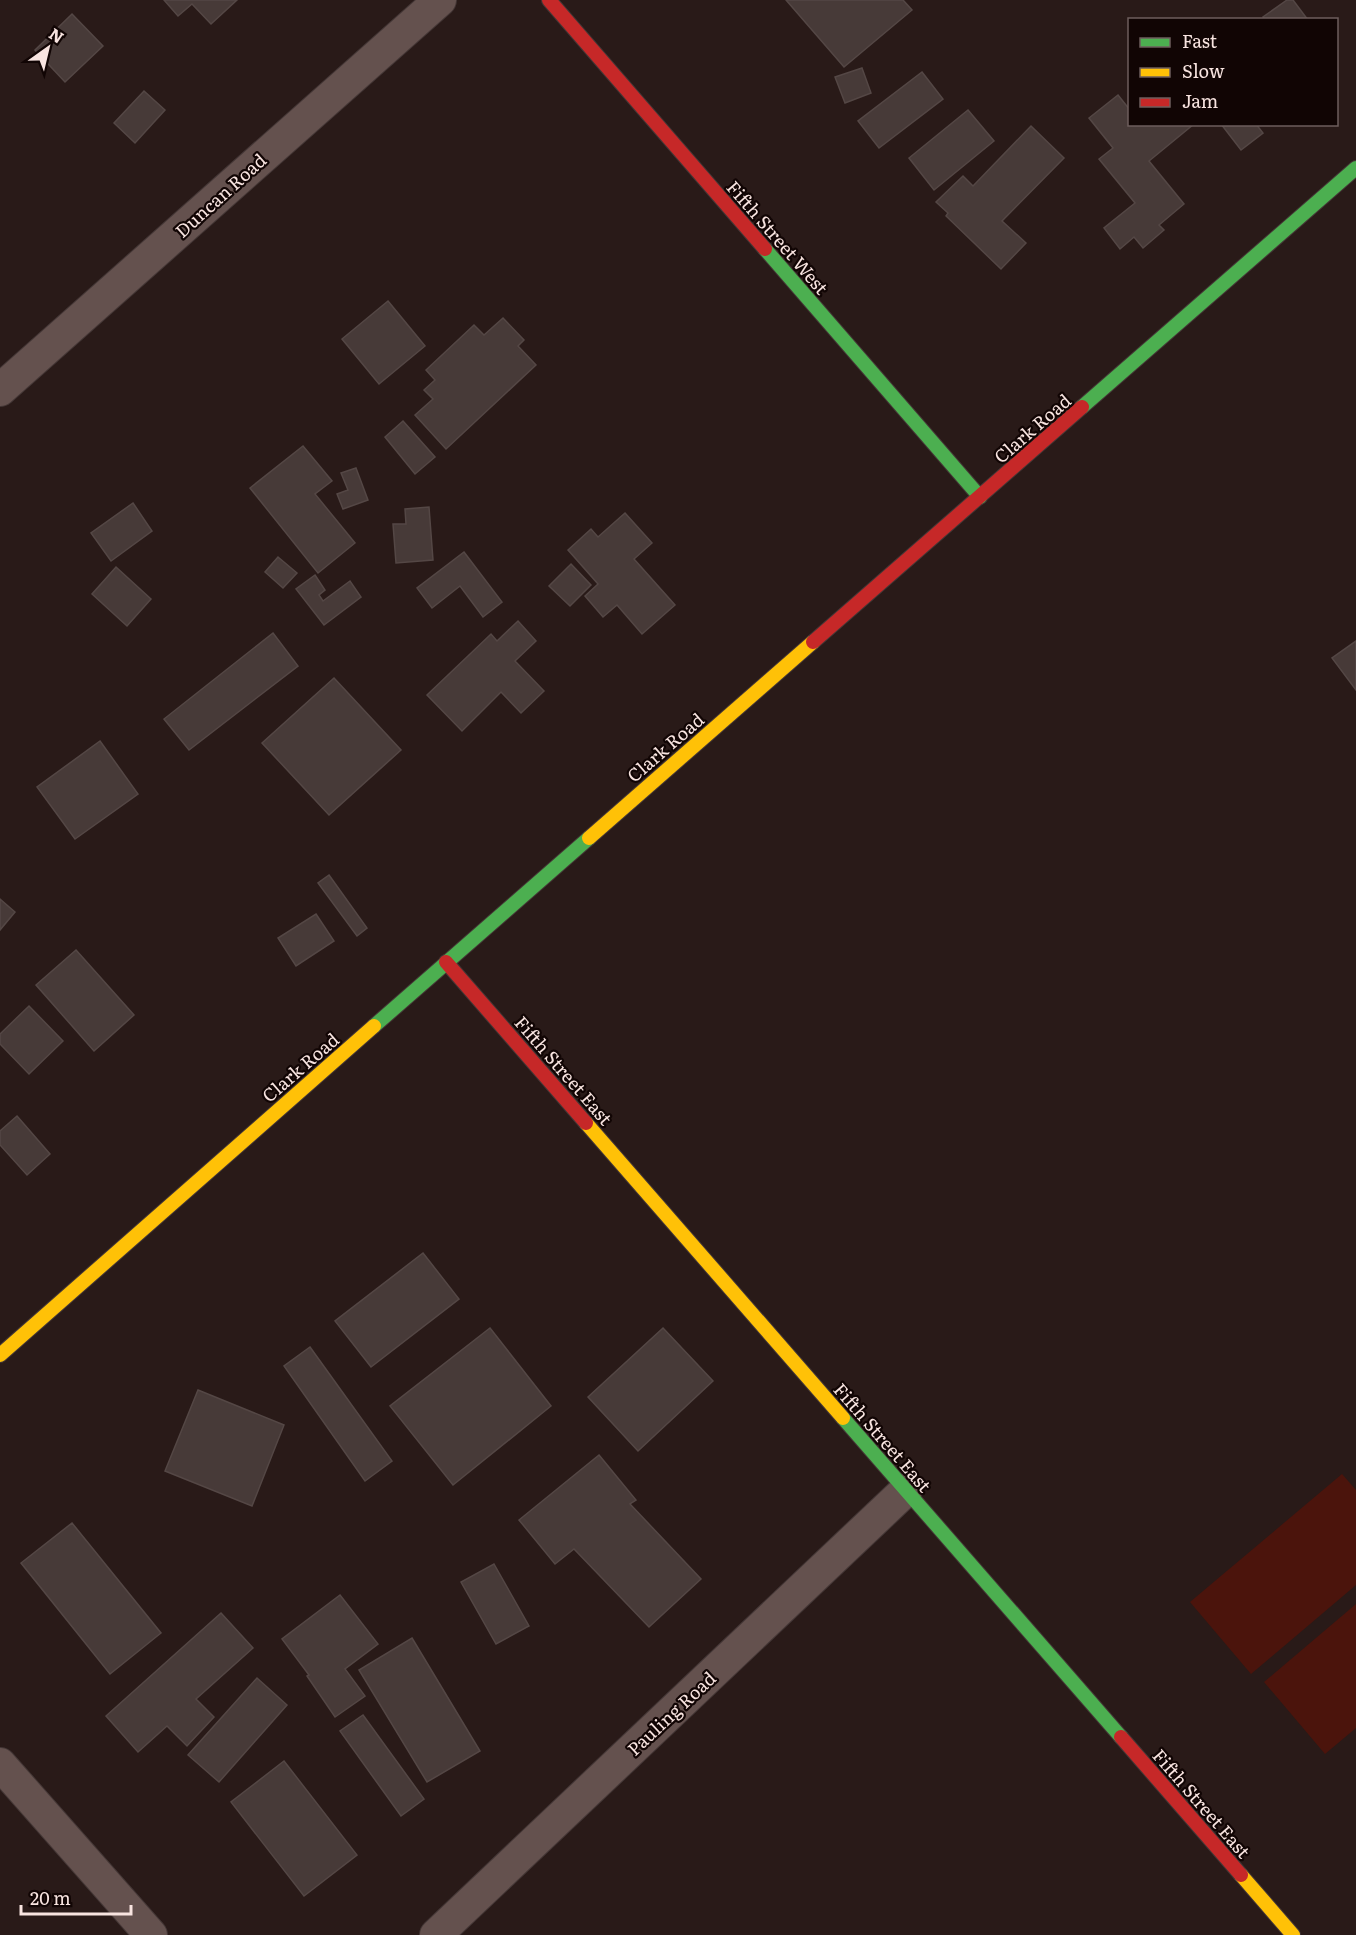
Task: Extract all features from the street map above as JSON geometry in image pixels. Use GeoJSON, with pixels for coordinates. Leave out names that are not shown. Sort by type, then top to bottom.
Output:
{"type":"FeatureCollection","features":[{"type":"Feature","properties":{"kind":"street","name":"Duncan Road"},"geometry":{"type":"LineString","coordinates":[[0,390],[440,0]]}},
{"type":"Feature","properties":{"kind":"street","name":"Fifth Street West"},"geometry":{"type":"LineString","coordinates":[[549,0],[980,497]]}},
{"type":"Feature","properties":{"kind":"street","name":"Clark Road"},"geometry":{"type":"LineString","coordinates":[[0,1354],[1356,168]]}},
{"type":"Feature","properties":{"kind":"street","name":"Fifth Street East"},"geometry":{"type":"LineString","coordinates":[[446,962],[1293,1935]]}},
{"type":"Feature","properties":{"kind":"street","name":"Pauling Road"},"geometry":{"type":"LineString","coordinates":[[436,1935],[906,1490]]}},
{"type":"Feature","properties":{"kind":"street"},"geometry":{"type":"LineString","coordinates":[[0,1764],[151,1935]]}},
{"type":"Feature","properties":{"kind":"shaded area"},"geometry":{"type":"Polygon","coordinates":[[[1342,1474],[1356,1490],[1356,1585],[1251,1674],[1190,1602],[1342,1474]]]}},
{"type":"Feature","properties":{"kind":"shaded area"},"geometry":{"type":"Polygon","coordinates":[[[1356,1604],[1356,1728],[1325,1754],[1264,1682],[1356,1604]]]}},
{"type":"Feature","properties":{"kind":"building"},"geometry":{"type":"Polygon","coordinates":[[[164,0],[237,0],[211,24],[192,4],[178,16],[164,0]]]}},
{"type":"Feature","properties":{"kind":"building"},"geometry":{"type":"Polygon","coordinates":[[[786,0],[903,0],[912,10],[844,67],[786,0]]]}},
{"type":"Feature","properties":{"kind":"building"},"geometry":{"type":"Polygon","coordinates":[[[1287,0],[1293,0],[1306,18],[1264,18],[1287,0]]]}},
{"type":"Feature","properties":{"kind":"building"},"geometry":{"type":"Polygon","coordinates":[[[72,14],[103,46],[65,82],[35,50],[72,14]]]}},
{"type":"Feature","properties":{"kind":"building"},"geometry":{"type":"Polygon","coordinates":[[[862,68],[871,93],[845,103],[835,77],[862,68]]]}},
{"type":"Feature","properties":{"kind":"building"},"geometry":{"type":"Polygon","coordinates":[[[922,72],[943,99],[879,148],[858,121],[922,72]]]}},
{"type":"Feature","properties":{"kind":"building"},"geometry":{"type":"Polygon","coordinates":[[[144,91],[165,110],[135,143],[114,123],[144,91]]]}},
{"type":"Feature","properties":{"kind":"building"},"geometry":{"type":"Polygon","coordinates":[[[1118,95],[1128,108],[1128,126],[1192,126],[1149,161],[1184,204],[1159,225],[1164,230],[1143,248],[1134,237],[1120,249],[1104,228],[1135,203],[1099,159],[1113,148],[1089,118],[1118,95]]]}},
{"type":"Feature","properties":{"kind":"building"},"geometry":{"type":"Polygon","coordinates":[[[968,110],[994,141],[934,190],[909,158],[968,110]]]}},
{"type":"Feature","properties":{"kind":"building"},"geometry":{"type":"Polygon","coordinates":[[[1031,126],[1064,158],[1002,221],[1026,243],[1001,269],[946,216],[948,213],[936,202],[963,176],[973,186],[1031,126]]]}},
{"type":"Feature","properties":{"kind":"building"},"geometry":{"type":"Polygon","coordinates":[[[1223,126],[1258,126],[1263,133],[1241,150],[1223,126]]]}},
{"type":"Feature","properties":{"kind":"building"},"geometry":{"type":"Polygon","coordinates":[[[388,301],[425,346],[379,384],[342,339],[388,301]]]}},
{"type":"Feature","properties":{"kind":"building"},"geometry":{"type":"Polygon","coordinates":[[[503,318],[524,340],[518,346],[536,365],[446,449],[415,415],[433,399],[424,390],[435,380],[426,370],[474,325],[484,335],[503,318]]]}},
{"type":"Feature","properties":{"kind":"building"},"geometry":{"type":"Polygon","coordinates":[[[403,421],[435,457],[415,474],[385,437],[403,421]]]}},
{"type":"Feature","properties":{"kind":"building"},"geometry":{"type":"Polygon","coordinates":[[[303,446],[332,481],[315,494],[355,543],[318,573],[250,488],[303,446]]]}},
{"type":"Feature","properties":{"kind":"building"},"geometry":{"type":"Polygon","coordinates":[[[356,468],[368,500],[343,509],[337,494],[348,490],[341,473],[356,468]]]}},
{"type":"Feature","properties":{"kind":"building"},"geometry":{"type":"Polygon","coordinates":[[[133,503],[152,531],[111,561],[91,533],[133,503]]]}},
{"type":"Feature","properties":{"kind":"building"},"geometry":{"type":"Polygon","coordinates":[[[429,507],[433,560],[396,563],[393,524],[406,524],[405,509],[429,507]]]}},
{"type":"Feature","properties":{"kind":"building"},"geometry":{"type":"Polygon","coordinates":[[[625,513],[652,543],[634,559],[675,605],[642,634],[617,605],[603,617],[585,596],[598,584],[568,550],[591,529],[598,537],[625,513]]]}},
{"type":"Feature","properties":{"kind":"building"},"geometry":{"type":"Polygon","coordinates":[[[464,552],[502,602],[483,617],[460,586],[432,608],[417,588],[464,552]]]}},
{"type":"Feature","properties":{"kind":"building"},"geometry":{"type":"Polygon","coordinates":[[[278,557],[297,573],[283,588],[265,572],[278,557]]]}},
{"type":"Feature","properties":{"kind":"building"},"geometry":{"type":"Polygon","coordinates":[[[571,564],[591,585],[570,606],[549,586],[571,564]]]}},
{"type":"Feature","properties":{"kind":"building"},"geometry":{"type":"Polygon","coordinates":[[[116,567],[151,599],[127,626],[92,594],[116,567]]]}},
{"type":"Feature","properties":{"kind":"building"},"geometry":{"type":"Polygon","coordinates":[[[315,575],[325,590],[319,595],[323,601],[350,581],[361,597],[324,625],[296,589],[315,575]]]}},
{"type":"Feature","properties":{"kind":"building"},"geometry":{"type":"Polygon","coordinates":[[[518,621],[536,641],[515,661],[544,691],[521,713],[501,692],[462,731],[427,695],[491,634],[497,641],[518,621]]]}},
{"type":"Feature","properties":{"kind":"building"},"geometry":{"type":"Polygon","coordinates":[[[273,633],[298,666],[189,750],[164,719],[273,633]]]}},
{"type":"Feature","properties":{"kind":"building"},"geometry":{"type":"Polygon","coordinates":[[[1356,641],[1356,690],[1332,658],[1356,641]]]}},
{"type":"Feature","properties":{"kind":"building"},"geometry":{"type":"Polygon","coordinates":[[[334,678],[401,750],[329,815],[262,743],[334,678]]]}},
{"type":"Feature","properties":{"kind":"building"},"geometry":{"type":"Polygon","coordinates":[[[100,741],[138,794],[75,839],[37,787],[100,741]]]}},
{"type":"Feature","properties":{"kind":"building"},"geometry":{"type":"Polygon","coordinates":[[[329,875],[367,928],[357,936],[318,883],[329,875]]]}},
{"type":"Feature","properties":{"kind":"building"},"geometry":{"type":"Polygon","coordinates":[[[0,899],[15,912],[0,930],[0,899]]]}},
{"type":"Feature","properties":{"kind":"building"},"geometry":{"type":"Polygon","coordinates":[[[316,914],[334,941],[296,966],[278,938],[316,914]]]}},
{"type":"Feature","properties":{"kind":"building"},"geometry":{"type":"Polygon","coordinates":[[[76,950],[134,1015],[94,1051],[36,985],[76,950]]]}},
{"type":"Feature","properties":{"kind":"building"},"geometry":{"type":"Polygon","coordinates":[[[29,1006],[63,1041],[29,1074],[0,1044],[0,1034],[29,1006]]]}},
{"type":"Feature","properties":{"kind":"building"},"geometry":{"type":"Polygon","coordinates":[[[17,1116],[50,1154],[27,1175],[0,1145],[0,1131],[17,1116]]]}},
{"type":"Feature","properties":{"kind":"building"},"geometry":{"type":"Polygon","coordinates":[[[423,1253],[459,1299],[371,1367],[335,1321],[423,1253]]]}},
{"type":"Feature","properties":{"kind":"building"},"geometry":{"type":"Polygon","coordinates":[[[490,1328],[551,1406],[453,1485],[390,1406],[490,1328]]]}},
{"type":"Feature","properties":{"kind":"building"},"geometry":{"type":"Polygon","coordinates":[[[663,1328],[713,1381],[638,1451],[588,1397],[663,1328]]]}},
{"type":"Feature","properties":{"kind":"building"},"geometry":{"type":"Polygon","coordinates":[[[310,1347],[392,1461],[365,1481],[284,1366],[310,1347]]]}},
{"type":"Feature","properties":{"kind":"building"},"geometry":{"type":"Polygon","coordinates":[[[198,1390],[284,1425],[252,1506],[165,1471],[198,1390]]]}},
{"type":"Feature","properties":{"kind":"building"},"geometry":{"type":"Polygon","coordinates":[[[599,1455],[636,1500],[630,1504],[701,1579],[649,1627],[574,1549],[555,1564],[519,1520],[599,1455]]]}},
{"type":"Feature","properties":{"kind":"building"},"geometry":{"type":"Polygon","coordinates":[[[72,1523],[161,1633],[110,1674],[21,1563],[72,1523]]]}},
{"type":"Feature","properties":{"kind":"building"},"geometry":{"type":"Polygon","coordinates":[[[494,1564],[529,1626],[496,1644],[461,1582],[494,1564]]]}},
{"type":"Feature","properties":{"kind":"building"},"geometry":{"type":"Polygon","coordinates":[[[340,1595],[378,1644],[345,1669],[365,1696],[335,1717],[307,1676],[309,1675],[282,1639],[340,1595]]]}},
{"type":"Feature","properties":{"kind":"building"},"geometry":{"type":"Polygon","coordinates":[[[221,1613],[253,1648],[196,1699],[214,1717],[187,1746],[167,1726],[138,1752],[106,1716],[221,1613]]]}},
{"type":"Feature","properties":{"kind":"building"},"geometry":{"type":"Polygon","coordinates":[[[412,1638],[480,1751],[427,1782],[359,1670],[412,1638]]]}},
{"type":"Feature","properties":{"kind":"building"},"geometry":{"type":"Polygon","coordinates":[[[257,1678],[287,1705],[219,1782],[188,1755],[257,1678]]]}},
{"type":"Feature","properties":{"kind":"building"},"geometry":{"type":"Polygon","coordinates":[[[363,1715],[424,1799],[401,1816],[340,1731],[363,1715]]]}},
{"type":"Feature","properties":{"kind":"building"},"geometry":{"type":"Polygon","coordinates":[[[284,1761],[357,1855],[304,1896],[231,1802],[284,1761]]]}},
{"type":"Feature","properties":{"kind":"traffic: fast"},"geometry":{"type":"LineString","coordinates":[[1082,407],[1356,168]]}},
{"type":"Feature","properties":{"kind":"traffic: fast"},"geometry":{"type":"LineString","coordinates":[[765,249],[980,497]]}},
{"type":"Feature","properties":{"kind":"traffic: fast"},"geometry":{"type":"LineString","coordinates":[[374,1026],[589,838]]}},
{"type":"Feature","properties":{"kind":"traffic: fast"},"geometry":{"type":"LineString","coordinates":[[843,1418],[1121,1737]]}},
{"type":"Feature","properties":{"kind":"traffic: slow"},"geometry":{"type":"LineString","coordinates":[[589,838],[813,642]]}},
{"type":"Feature","properties":{"kind":"traffic: slow"},"geometry":{"type":"LineString","coordinates":[[0,1355],[374,1026]]}},
{"type":"Feature","properties":{"kind":"traffic: slow"},"geometry":{"type":"LineString","coordinates":[[586,1123],[843,1418]]}},
{"type":"Feature","properties":{"kind":"traffic: slow"},"geometry":{"type":"LineString","coordinates":[[1241,1875],[1293,1935]]}},
{"type":"Feature","properties":{"kind":"traffic: jam"},"geometry":{"type":"LineString","coordinates":[[549,0],[765,249]]}},
{"type":"Feature","properties":{"kind":"traffic: jam"},"geometry":{"type":"LineString","coordinates":[[813,642],[1082,407]]}},
{"type":"Feature","properties":{"kind":"traffic: jam"},"geometry":{"type":"LineString","coordinates":[[446,962],[586,1123]]}},
{"type":"Feature","properties":{"kind":"traffic: jam"},"geometry":{"type":"LineString","coordinates":[[1121,1737],[1241,1875]]}}]}
